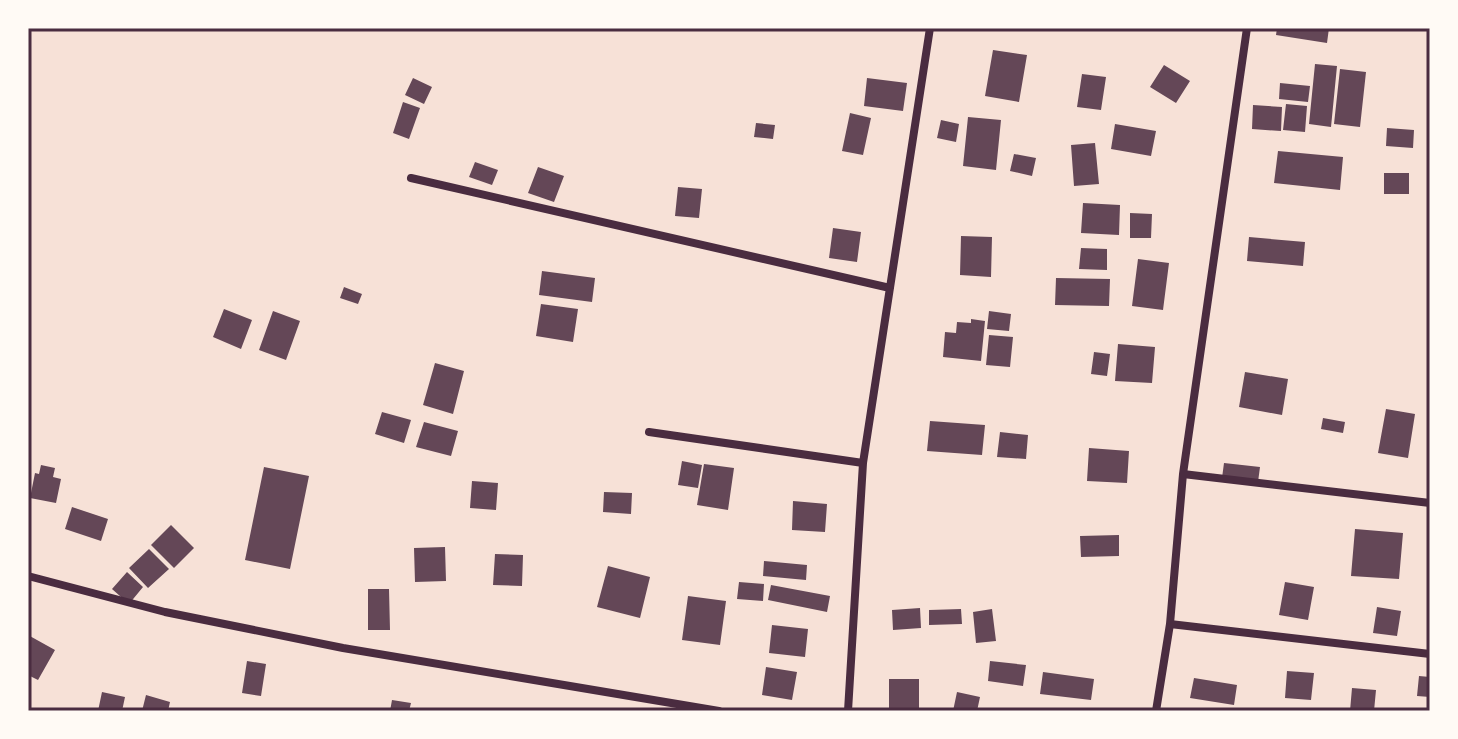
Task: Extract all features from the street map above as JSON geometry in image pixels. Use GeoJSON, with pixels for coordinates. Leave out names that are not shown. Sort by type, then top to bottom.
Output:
{"type":"FeatureCollection","features":[{"type":"Feature","properties":{"kind":"street"},"geometry":{"type":"LineString","coordinates":[[848,711],[863,463],[930,28]]}},
{"type":"Feature","properties":{"kind":"street"},"geometry":{"type":"LineString","coordinates":[[1156,711],[1170,624],[1183,474],[1247,28]]}},
{"type":"Feature","properties":{"kind":"street"},"geometry":{"type":"LineString","coordinates":[[411,178],[890,288]]}},
{"type":"Feature","properties":{"kind":"street"},"geometry":{"type":"LineString","coordinates":[[649,432],[863,463]]}},
{"type":"Feature","properties":{"kind":"street"},"geometry":{"type":"LineString","coordinates":[[1183,474],[1430,503]]}},
{"type":"Feature","properties":{"kind":"street"},"geometry":{"type":"LineString","coordinates":[[28,576],[165,612],[343,648],[719,711]]}},
{"type":"Feature","properties":{"kind":"street"},"geometry":{"type":"LineString","coordinates":[[1170,624],[1430,654]]}},
{"type":"Feature","properties":{"kind":"building"},"geometry":{"type":"Polygon","coordinates":[[[1277,28],[1329,28],[1327,43],[1276,35],[1277,28]]]}},
{"type":"Feature","properties":{"kind":"building"},"geometry":{"type":"Polygon","coordinates":[[[993,50],[1027,55],[1019,102],[985,96],[993,50]]]}},
{"type":"Feature","properties":{"kind":"building"},"geometry":{"type":"Polygon","coordinates":[[[1315,64],[1337,66],[1331,127],[1309,124],[1315,64]]]}},
{"type":"Feature","properties":{"kind":"building"},"geometry":{"type":"Polygon","coordinates":[[[1164,65],[1190,81],[1176,103],[1150,87],[1164,65]]]}},
{"type":"Feature","properties":{"kind":"building"},"geometry":{"type":"Polygon","coordinates":[[[1340,69],[1366,72],[1360,127],[1334,124],[1340,69]]]}},
{"type":"Feature","properties":{"kind":"building"},"geometry":{"type":"Polygon","coordinates":[[[1082,74],[1106,77],[1101,110],[1077,107],[1082,74]]]}},
{"type":"Feature","properties":{"kind":"building"},"geometry":{"type":"Polygon","coordinates":[[[413,78],[432,87],[424,104],[405,95],[413,78]]]}},
{"type":"Feature","properties":{"kind":"building"},"geometry":{"type":"Polygon","coordinates":[[[867,78],[907,83],[903,111],[864,106],[867,78]]]}},
{"type":"Feature","properties":{"kind":"building"},"geometry":{"type":"Polygon","coordinates":[[[1280,83],[1310,86],[1308,102],[1279,99],[1280,83]]]}},
{"type":"Feature","properties":{"kind":"building"},"geometry":{"type":"Polygon","coordinates":[[[403,102],[420,108],[409,139],[393,133],[403,102]]]}},
{"type":"Feature","properties":{"kind":"building"},"geometry":{"type":"Polygon","coordinates":[[[1286,104],[1307,106],[1305,132],[1283,130],[1286,104]]]}},
{"type":"Feature","properties":{"kind":"building"},"geometry":{"type":"Polygon","coordinates":[[[1253,105],[1282,107],[1281,131],[1252,129],[1253,105]]]}},
{"type":"Feature","properties":{"kind":"building"},"geometry":{"type":"Polygon","coordinates":[[[850,113],[871,118],[863,155],[842,151],[850,113]]]}},
{"type":"Feature","properties":{"kind":"building"},"geometry":{"type":"Polygon","coordinates":[[[968,117],[1001,120],[996,170],[963,166],[968,117]]]}},
{"type":"Feature","properties":{"kind":"building"},"geometry":{"type":"Polygon","coordinates":[[[941,120],[959,124],[956,142],[937,138],[941,120]]]}},
{"type":"Feature","properties":{"kind":"building"},"geometry":{"type":"Polygon","coordinates":[[[756,123],[775,125],[773,139],[754,137],[756,123]]]}},
{"type":"Feature","properties":{"kind":"building"},"geometry":{"type":"Polygon","coordinates":[[[1115,124],[1156,131],[1151,156],[1111,149],[1115,124]]]}},
{"type":"Feature","properties":{"kind":"building"},"geometry":{"type":"Polygon","coordinates":[[[1387,128],[1414,130],[1413,148],[1386,146],[1387,128]]]}},
{"type":"Feature","properties":{"kind":"building"},"geometry":{"type":"Polygon","coordinates":[[[1095,143],[1099,184],[1074,186],[1071,145],[1095,143]]]}},
{"type":"Feature","properties":{"kind":"building"},"geometry":{"type":"Polygon","coordinates":[[[1278,151],[1343,157],[1340,190],[1274,183],[1278,151]]]}},
{"type":"Feature","properties":{"kind":"building"},"geometry":{"type":"Polygon","coordinates":[[[1014,154],[1036,158],[1032,176],[1010,171],[1014,154]]]}},
{"type":"Feature","properties":{"kind":"building"},"geometry":{"type":"Polygon","coordinates":[[[475,162],[498,170],[492,185],[469,177],[475,162]]]}},
{"type":"Feature","properties":{"kind":"building"},"geometry":{"type":"Polygon","coordinates":[[[538,167],[564,176],[554,202],[528,193],[538,167]]]}},
{"type":"Feature","properties":{"kind":"building"},"geometry":{"type":"Polygon","coordinates":[[[1384,173],[1409,173],[1409,194],[1384,194],[1384,173]]]}},
{"type":"Feature","properties":{"kind":"building"},"geometry":{"type":"Polygon","coordinates":[[[678,187],[702,189],[699,218],[675,216],[678,187]]]}},
{"type":"Feature","properties":{"kind":"building"},"geometry":{"type":"Polygon","coordinates":[[[1083,203],[1120,205],[1119,235],[1081,233],[1083,203]]]}},
{"type":"Feature","properties":{"kind":"building"},"geometry":{"type":"Polygon","coordinates":[[[1130,213],[1152,214],[1151,238],[1130,238],[1130,213]]]}},
{"type":"Feature","properties":{"kind":"building"},"geometry":{"type":"Polygon","coordinates":[[[833,228],[861,232],[857,262],[829,258],[833,228]]]}},
{"type":"Feature","properties":{"kind":"building"},"geometry":{"type":"Polygon","coordinates":[[[961,236],[992,237],[991,277],[960,275],[961,236]]]}},
{"type":"Feature","properties":{"kind":"building"},"geometry":{"type":"Polygon","coordinates":[[[1249,237],[1305,242],[1303,266],[1247,261],[1249,237]]]}},
{"type":"Feature","properties":{"kind":"building"},"geometry":{"type":"Polygon","coordinates":[[[1081,248],[1107,249],[1107,270],[1079,269],[1081,248]]]}},
{"type":"Feature","properties":{"kind":"building"},"geometry":{"type":"Polygon","coordinates":[[[1138,259],[1169,263],[1163,310],[1132,306],[1138,259]]]}},
{"type":"Feature","properties":{"kind":"building"},"geometry":{"type":"Polygon","coordinates":[[[542,271],[595,278],[592,302],[539,295],[542,271]]]}},
{"type":"Feature","properties":{"kind":"building"},"geometry":{"type":"Polygon","coordinates":[[[1056,278],[1110,279],[1109,306],[1055,305],[1056,278]]]}},
{"type":"Feature","properties":{"kind":"building"},"geometry":{"type":"Polygon","coordinates":[[[344,287],[362,294],[358,304],[340,298],[344,287]]]}},
{"type":"Feature","properties":{"kind":"building"},"geometry":{"type":"Polygon","coordinates":[[[541,304],[578,309],[573,342],[536,336],[541,304]]]}},
{"type":"Feature","properties":{"kind":"building"},"geometry":{"type":"Polygon","coordinates":[[[224,309],[252,320],[241,349],[213,337],[224,309]]]}},
{"type":"Feature","properties":{"kind":"building"},"geometry":{"type":"Polygon","coordinates":[[[273,311],[300,321],[286,360],[259,350],[273,311]]]}},
{"type":"Feature","properties":{"kind":"building"},"geometry":{"type":"Polygon","coordinates":[[[989,311],[1011,314],[1009,331],[987,329],[989,311]]]}},
{"type":"Feature","properties":{"kind":"building"},"geometry":{"type":"Polygon","coordinates":[[[971,319],[985,321],[981,361],[943,357],[945,332],[956,333],[957,322],[971,323],[971,319]]]}},
{"type":"Feature","properties":{"kind":"building"},"geometry":{"type":"Polygon","coordinates":[[[989,335],[1013,337],[1010,367],[986,365],[989,335]]]}},
{"type":"Feature","properties":{"kind":"building"},"geometry":{"type":"Polygon","coordinates":[[[1118,344],[1155,347],[1152,383],[1115,381],[1118,344]]]}},
{"type":"Feature","properties":{"kind":"building"},"geometry":{"type":"Polygon","coordinates":[[[1094,352],[1110,354],[1107,376],[1091,374],[1094,352]]]}},
{"type":"Feature","properties":{"kind":"building"},"geometry":{"type":"Polygon","coordinates":[[[435,363],[464,371],[453,414],[423,405],[435,363]]]}},
{"type":"Feature","properties":{"kind":"building"},"geometry":{"type":"Polygon","coordinates":[[[1245,372],[1288,379],[1282,415],[1239,407],[1245,372]]]}},
{"type":"Feature","properties":{"kind":"building"},"geometry":{"type":"Polygon","coordinates":[[[1386,409],[1415,414],[1408,458],[1378,453],[1386,409]]]}},
{"type":"Feature","properties":{"kind":"building"},"geometry":{"type":"Polygon","coordinates":[[[382,412],[411,420],[404,443],[375,434],[382,412]]]}},
{"type":"Feature","properties":{"kind":"building"},"geometry":{"type":"Polygon","coordinates":[[[1323,418],[1345,422],[1343,433],[1321,429],[1323,418]]]}},
{"type":"Feature","properties":{"kind":"building"},"geometry":{"type":"Polygon","coordinates":[[[930,421],[985,425],[982,455],[927,451],[930,421]]]}},
{"type":"Feature","properties":{"kind":"building"},"geometry":{"type":"Polygon","coordinates":[[[424,422],[458,431],[451,456],[416,447],[424,422]]]}},
{"type":"Feature","properties":{"kind":"building"},"geometry":{"type":"Polygon","coordinates":[[[1000,432],[1028,435],[1026,459],[997,457],[1000,432]]]}},
{"type":"Feature","properties":{"kind":"building"},"geometry":{"type":"Polygon","coordinates":[[[1089,448],[1129,451],[1127,483],[1087,481],[1089,448]]]}},
{"type":"Feature","properties":{"kind":"building"},"geometry":{"type":"Polygon","coordinates":[[[682,461],[702,465],[698,488],[678,485],[682,461]]]}},
{"type":"Feature","properties":{"kind":"building"},"geometry":{"type":"Polygon","coordinates":[[[1224,463],[1260,467],[1258,482],[1222,478],[1224,463]]]}},
{"type":"Feature","properties":{"kind":"building"},"geometry":{"type":"Polygon","coordinates":[[[704,464],[734,468],[728,510],[697,505],[704,464]]]}},
{"type":"Feature","properties":{"kind":"building"},"geometry":{"type":"Polygon","coordinates":[[[41,465],[55,468],[53,477],[61,479],[56,503],[30,498],[35,473],[39,474],[41,465]]]}},
{"type":"Feature","properties":{"kind":"building"},"geometry":{"type":"Polygon","coordinates":[[[264,467],[309,476],[290,569],[245,560],[264,467]]]}},
{"type":"Feature","properties":{"kind":"building"},"geometry":{"type":"Polygon","coordinates":[[[472,481],[498,483],[496,510],[470,508],[472,481]]]}},
{"type":"Feature","properties":{"kind":"building"},"geometry":{"type":"Polygon","coordinates":[[[604,492],[632,493],[631,514],[603,512],[604,492]]]}},
{"type":"Feature","properties":{"kind":"building"},"geometry":{"type":"Polygon","coordinates":[[[793,501],[827,504],[825,532],[792,530],[793,501]]]}},
{"type":"Feature","properties":{"kind":"building"},"geometry":{"type":"Polygon","coordinates":[[[72,507],[108,519],[101,541],[65,529],[72,507]]]}},
{"type":"Feature","properties":{"kind":"building"},"geometry":{"type":"Polygon","coordinates":[[[171,525],[194,548],[174,568],[151,545],[171,525]]]}},
{"type":"Feature","properties":{"kind":"building"},"geometry":{"type":"Polygon","coordinates":[[[1355,529],[1403,533],[1399,579],[1351,576],[1355,529]]]}},
{"type":"Feature","properties":{"kind":"building"},"geometry":{"type":"Polygon","coordinates":[[[1119,535],[1119,556],[1081,557],[1080,536],[1119,535]]]}},
{"type":"Feature","properties":{"kind":"building"},"geometry":{"type":"Polygon","coordinates":[[[445,547],[446,581],[415,582],[414,548],[445,547]]]}},
{"type":"Feature","properties":{"kind":"building"},"geometry":{"type":"Polygon","coordinates":[[[149,549],[169,569],[148,588],[129,568],[149,549]]]}},
{"type":"Feature","properties":{"kind":"building"},"geometry":{"type":"Polygon","coordinates":[[[495,554],[523,555],[522,586],[493,585],[495,554]]]}},
{"type":"Feature","properties":{"kind":"building"},"geometry":{"type":"Polygon","coordinates":[[[764,561],[807,565],[806,580],[763,576],[764,561]]]}},
{"type":"Feature","properties":{"kind":"building"},"geometry":{"type":"Polygon","coordinates":[[[608,566],[650,577],[640,618],[597,607],[608,566]]]}},
{"type":"Feature","properties":{"kind":"building"},"geometry":{"type":"Polygon","coordinates":[[[127,572],[143,587],[129,604],[112,589],[127,572]]]}},
{"type":"Feature","properties":{"kind":"building"},"geometry":{"type":"Polygon","coordinates":[[[739,582],[764,584],[763,601],[737,599],[739,582]]]}},
{"type":"Feature","properties":{"kind":"building"},"geometry":{"type":"Polygon","coordinates":[[[1285,582],[1314,587],[1308,620],[1279,615],[1285,582]]]}},
{"type":"Feature","properties":{"kind":"building"},"geometry":{"type":"Polygon","coordinates":[[[771,585],[830,596],[827,612],[768,600],[771,585]]]}},
{"type":"Feature","properties":{"kind":"building"},"geometry":{"type":"Polygon","coordinates":[[[368,589],[389,589],[390,630],[368,630],[368,589]]]}},
{"type":"Feature","properties":{"kind":"building"},"geometry":{"type":"Polygon","coordinates":[[[688,596],[726,601],[720,645],[682,640],[688,596]]]}},
{"type":"Feature","properties":{"kind":"building"},"geometry":{"type":"Polygon","coordinates":[[[1377,607],[1401,611],[1397,636],[1373,633],[1377,607]]]}},
{"type":"Feature","properties":{"kind":"building"},"geometry":{"type":"Polygon","coordinates":[[[920,608],[921,628],[893,630],[892,610],[920,608]]]}},
{"type":"Feature","properties":{"kind":"building"},"geometry":{"type":"Polygon","coordinates":[[[961,609],[962,624],[929,625],[929,610],[961,609]]]}},
{"type":"Feature","properties":{"kind":"building"},"geometry":{"type":"Polygon","coordinates":[[[992,609],[996,641],[976,643],[973,612],[992,609]]]}},
{"type":"Feature","properties":{"kind":"building"},"geometry":{"type":"Polygon","coordinates":[[[772,625],[808,629],[805,657],[769,653],[772,625]]]}},
{"type":"Feature","properties":{"kind":"building"},"geometry":{"type":"Polygon","coordinates":[[[28,635],[55,650],[38,680],[28,675],[28,635]]]}},
{"type":"Feature","properties":{"kind":"building"},"geometry":{"type":"Polygon","coordinates":[[[247,661],[266,664],[261,696],[242,693],[247,661]]]}},
{"type":"Feature","properties":{"kind":"building"},"geometry":{"type":"Polygon","coordinates":[[[990,661],[1026,665],[1023,686],[988,681],[990,661]]]}},
{"type":"Feature","properties":{"kind":"building"},"geometry":{"type":"Polygon","coordinates":[[[766,667],[797,672],[792,700],[762,695],[766,667]]]}},
{"type":"Feature","properties":{"kind":"building"},"geometry":{"type":"Polygon","coordinates":[[[1287,671],[1314,673],[1311,700],[1285,698],[1287,671]]]}},
{"type":"Feature","properties":{"kind":"building"},"geometry":{"type":"Polygon","coordinates":[[[1043,672],[1094,679],[1091,700],[1040,694],[1043,672]]]}},
{"type":"Feature","properties":{"kind":"building"},"geometry":{"type":"Polygon","coordinates":[[[1419,676],[1430,677],[1430,697],[1417,696],[1419,676]]]}},
{"type":"Feature","properties":{"kind":"building"},"geometry":{"type":"Polygon","coordinates":[[[1194,678],[1237,685],[1234,705],[1190,698],[1194,678]]]}},
{"type":"Feature","properties":{"kind":"building"},"geometry":{"type":"Polygon","coordinates":[[[889,679],[919,679],[919,711],[889,711],[889,679]]]}},
{"type":"Feature","properties":{"kind":"building"},"geometry":{"type":"Polygon","coordinates":[[[1352,688],[1376,690],[1374,711],[1350,711],[1352,688]]]}},
{"type":"Feature","properties":{"kind":"building"},"geometry":{"type":"Polygon","coordinates":[[[102,692],[125,697],[122,711],[98,711],[102,692]]]}},
{"type":"Feature","properties":{"kind":"building"},"geometry":{"type":"Polygon","coordinates":[[[957,692],[980,697],[977,711],[953,711],[957,692]]]}},
{"type":"Feature","properties":{"kind":"building"},"geometry":{"type":"Polygon","coordinates":[[[146,695],[170,702],[168,711],[142,711],[146,695]]]}},
{"type":"Feature","properties":{"kind":"building"},"geometry":{"type":"Polygon","coordinates":[[[392,700],[411,703],[409,711],[390,711],[392,700]]]}}]}
